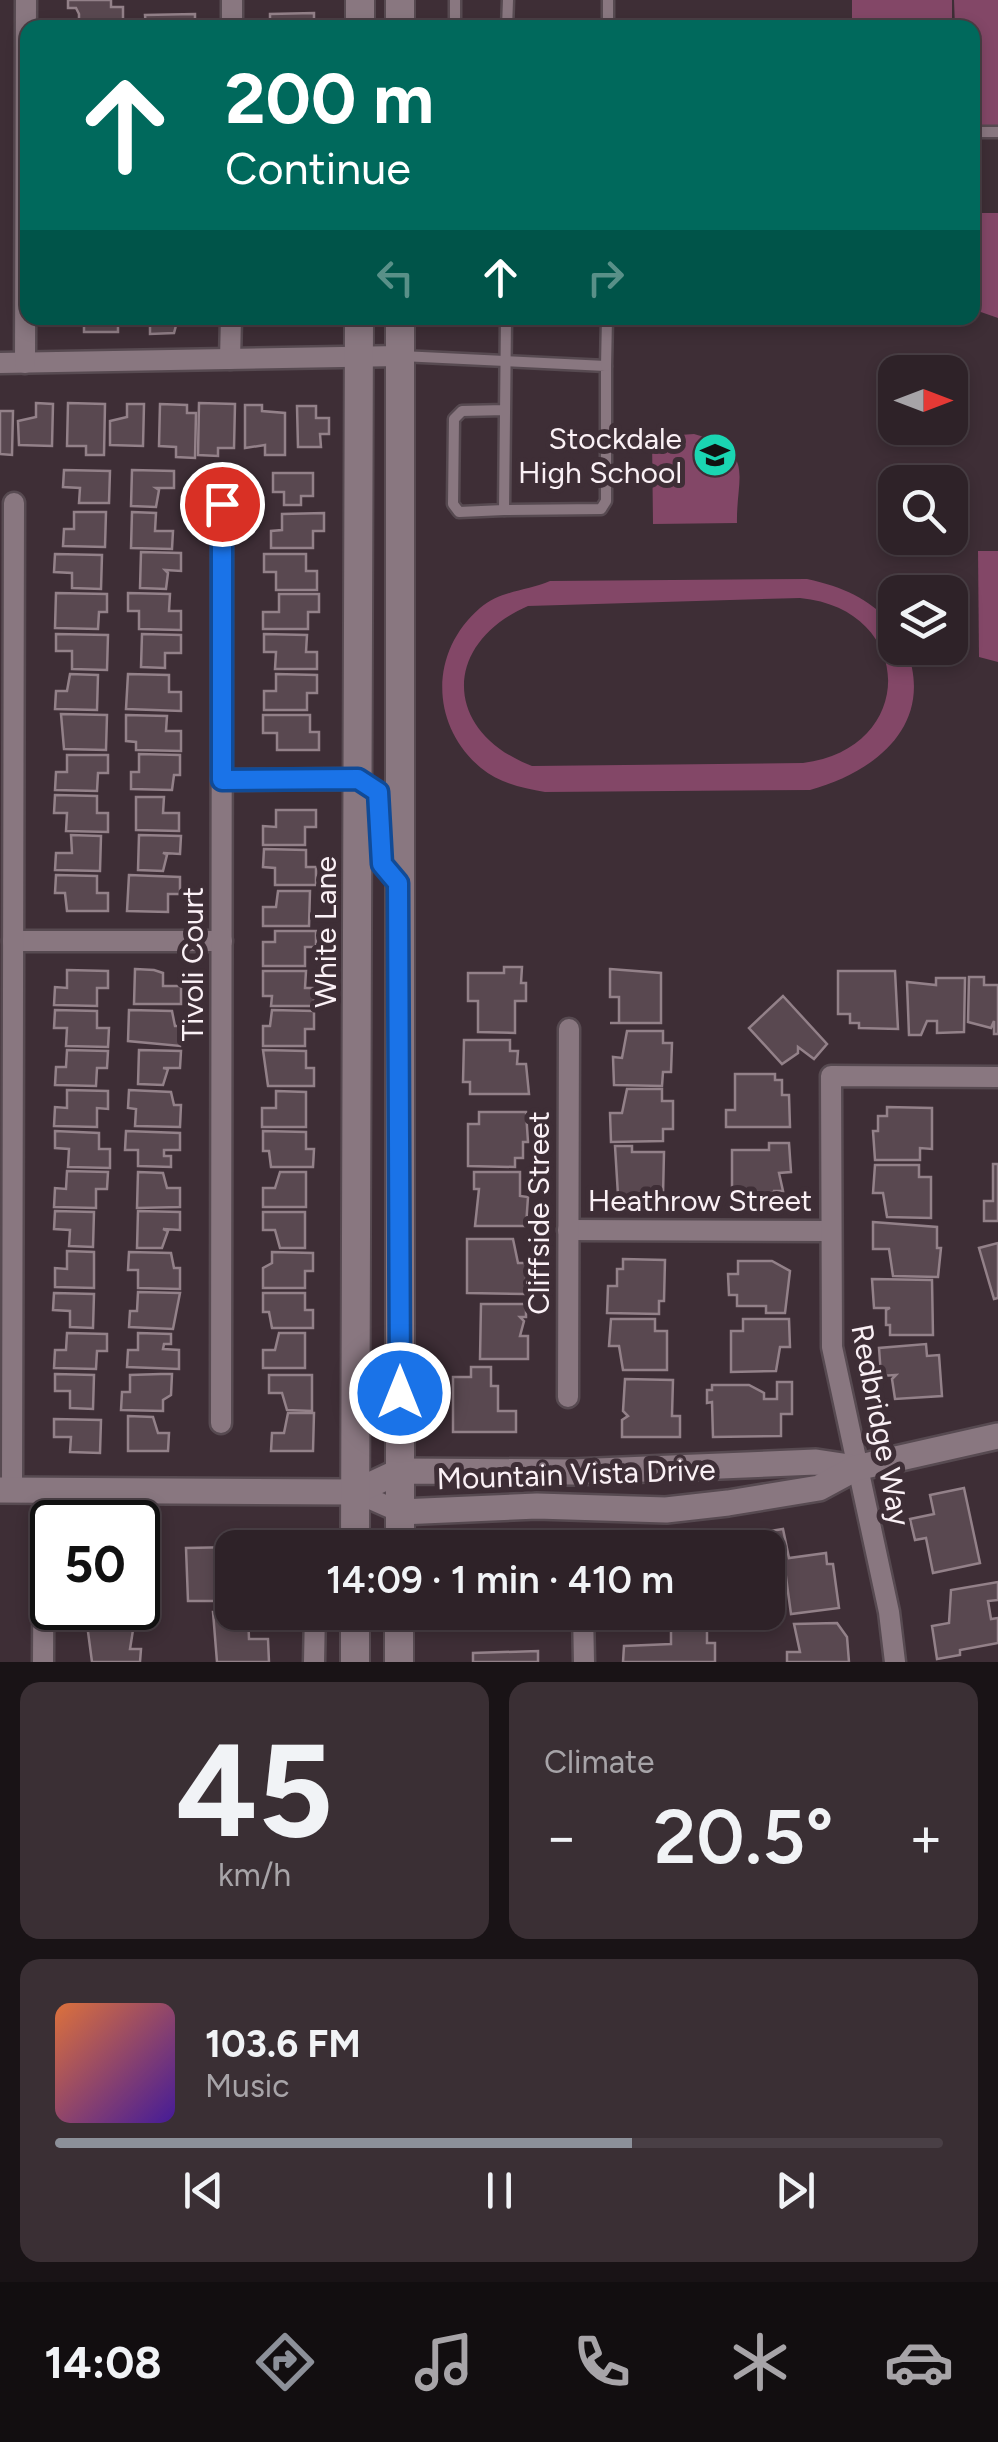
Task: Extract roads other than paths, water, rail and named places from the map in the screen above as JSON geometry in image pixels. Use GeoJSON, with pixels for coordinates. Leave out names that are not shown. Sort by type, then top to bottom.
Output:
{"type":"FeatureCollection","features":[{"type":"Feature","properties":{"kind":"main road","name":"White Lane"},"geometry":{"type":"LineString","coordinates":[[356,1530],[359,325]]}},
{"type":"Feature","properties":{"kind":"main road"},"geometry":{"type":"LineString","coordinates":[[400,325],[400,1530]]}},
{"type":"Feature","properties":{"kind":"main road"},"geometry":{"type":"LineString","coordinates":[[358,779],[378,792],[382,864],[398,883]]}},
{"type":"Feature","properties":{"kind":"main road"},"geometry":{"type":"LineString","coordinates":[[356,1630],[356,1662]]}},
{"type":"Feature","properties":{"kind":"main road"},"geometry":{"type":"LineString","coordinates":[[399,1630],[399,1662]]}},
{"type":"Feature","properties":{"kind":"street"},"geometry":{"type":"LineString","coordinates":[[26,325],[26,363]]}},
{"type":"Feature","properties":{"kind":"street"},"geometry":{"type":"LineString","coordinates":[[230,359],[231,325]]}},
{"type":"Feature","properties":{"kind":"street"},"geometry":{"type":"LineString","coordinates":[[0,362],[400,356]]}},
{"type":"Feature","properties":{"kind":"street"},"geometry":{"type":"LineString","coordinates":[[6,1490],[14,504]]}},
{"type":"Feature","properties":{"kind":"street","name":"Tivoli Court"},"geometry":{"type":"LineString","coordinates":[[220,1424],[222,504]]}},
{"type":"Feature","properties":{"kind":"street"},"geometry":{"type":"LineString","coordinates":[[222,780],[358,779]]}},
{"type":"Feature","properties":{"kind":"street"},"geometry":{"type":"LineString","coordinates":[[13,940],[222,941]]}},
{"type":"Feature","properties":{"kind":"street","name":"Cliffside Street"},"geometry":{"type":"LineString","coordinates":[[568,1398],[569,1028]]}},
{"type":"Feature","properties":{"kind":"street","name":"Redbridge Way"},"geometry":{"type":"LineString","coordinates":[[894,1662],[888,1612],[832,1346],[832,1076],[998,1077]]}},
{"type":"Feature","properties":{"kind":"street","name":"Heathrow Street"},"geometry":{"type":"LineString","coordinates":[[568,1230],[831,1230]]}},
{"type":"Feature","properties":{"kind":"street","name":"Mountain Vista Drive"},"geometry":{"type":"LineString","coordinates":[[6,1490],[356,1492],[400,1512],[536,1506],[666,1510],[819,1488],[856,1468],[998,1436]]}},
{"type":"Feature","properties":{"kind":"street","name":"Mountain Vista Drive"},"geometry":{"type":"LineString","coordinates":[[356,1492],[400,1472],[573,1472],[816,1462],[856,1468]]}},
{"type":"Feature","properties":{"kind":"street"},"geometry":{"type":"LineString","coordinates":[[43,1662],[44,1491]]}},
{"type":"Feature","properties":{"kind":"street"},"geometry":{"type":"LineString","coordinates":[[314,1662],[315,1630]]}},
{"type":"Feature","properties":{"kind":"street"},"geometry":{"type":"LineString","coordinates":[[583,1630],[584,1662]]}},
{"type":"Feature","properties":{"kind":"lane"},"geometry":{"type":"LineString","coordinates":[[504,510],[506,325]]}},
{"type":"Feature","properties":{"kind":"lane"},"geometry":{"type":"LineString","coordinates":[[505,410],[462,411],[454,418],[456,508],[601,508],[606,501],[607,325]]}},
{"type":"Feature","properties":{"kind":"lane"},"geometry":{"type":"LineString","coordinates":[[400,356],[505,358],[546,366],[606,366]]}},
{"type":"Feature","properties":{"kind":"place","name":"Stockdale High School"},"geometry":{"type":"Point","coordinates":[715,455]}}]}
